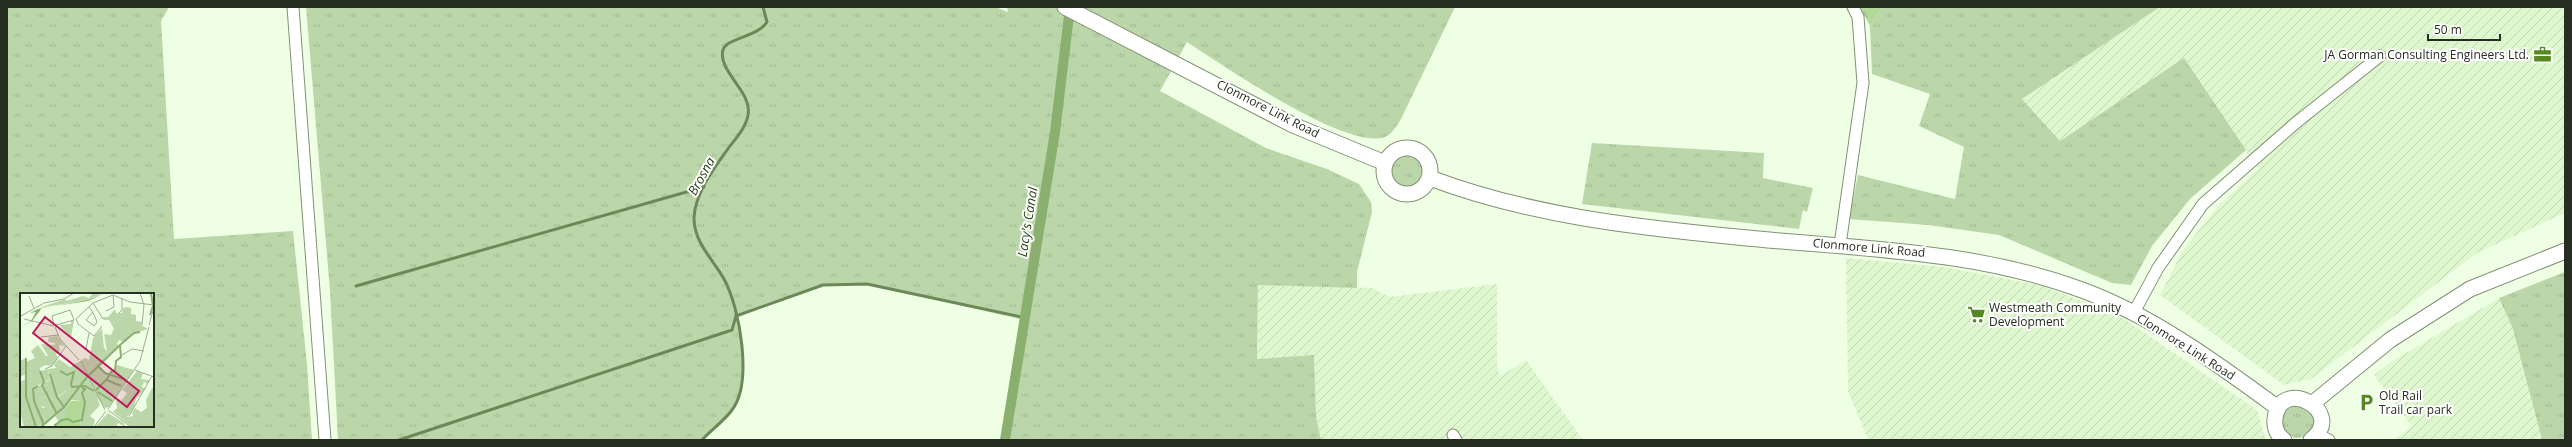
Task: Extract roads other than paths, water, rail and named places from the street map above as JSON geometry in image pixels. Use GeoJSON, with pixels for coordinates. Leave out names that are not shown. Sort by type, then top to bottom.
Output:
{"type":"FeatureCollection","features":[{"type":"Feature","properties":{"kind":"main road","name":"Clonmore Link Road"},"geometry":{"type":"LineString","coordinates":[[1065,7],[1174,62],[1293,125],[1385,163]]}},
{"type":"Feature","properties":{"kind":"main road"},"geometry":{"type":"LineString","coordinates":[[1413,148],[1426,157],[1429,163],[1430,178],[1422,190],[1415,193],[1401,194],[1388,185],[1384,171],[1385,163],[1394,152],[1400,149],[1413,148]]}},
{"type":"Feature","properties":{"kind":"main road","name":"Clonmore Link Road"},"geometry":{"type":"LineString","coordinates":[[1430,178],[1504,203],[1561,215],[1737,237],[1916,251],[1970,260],[2082,290],[2133,314],[2185,344],[2278,408]]}},
{"type":"Feature","properties":{"kind":"main road"},"geometry":{"type":"LineString","coordinates":[[2313,403],[2390,340],[2470,289],[2565,251]]}},
{"type":"Feature","properties":{"kind":"main road"},"geometry":{"type":"LineString","coordinates":[[2284,440],[2276,431],[2274,423],[2278,408],[2291,399],[2298,398],[2313,403],[2320,414],[2319,438]]}},
{"type":"Feature","properties":{"kind":"street"},"geometry":{"type":"LineString","coordinates":[[293,7],[325,440]]}},
{"type":"Feature","properties":{"kind":"street"},"geometry":{"type":"LineString","coordinates":[[1840,245],[1863,84],[1858,17],[1853,7]]}},
{"type":"Feature","properties":{"kind":"street"},"geometry":{"type":"LineString","coordinates":[[2133,314],[2158,268],[2203,204],[2298,121],[2380,56]]}},
{"type":"Feature","properties":{"kind":"waterway","name":"Brosna"},"geometry":{"type":"LineString","coordinates":[[702,440],[732,410],[738,398],[742,382],[743,364],[742,345],[735,308],[724,279],[697,235],[694,218],[695,208],[707,180],[718,162],[741,132],[748,115],[748,106],[745,98],[725,66],[723,50],[725,46],[730,43],[763,27],[767,22],[763,7]]}},
{"type":"Feature","properties":{"kind":"waterway","name":"Lacy's Canal"},"geometry":{"type":"LineString","coordinates":[[1005,440],[1055,132],[1070,7]]}},
{"type":"Feature","properties":{"kind":"waterway"},"geometry":{"type":"LineString","coordinates":[[356,286],[704,187]]}},
{"type":"Feature","properties":{"kind":"waterway"},"geometry":{"type":"LineString","coordinates":[[399,440],[732,330],[736,316],[823,285],[867,284],[1026,318]]}},
{"type":"Feature","properties":{"kind":"place","name":"JA Gorman Consulting Engineers Ltd."},"geometry":{"type":"Point","coordinates":[2542,55]}},
{"type":"Feature","properties":{"kind":"place","name":"Westmeath Community Development"},"geometry":{"type":"Point","coordinates":[1976,315]}},
{"type":"Feature","properties":{"kind":"place","name":"Old Rail Trail car park"},"geometry":{"type":"Point","coordinates":[2366,403]}}]}
